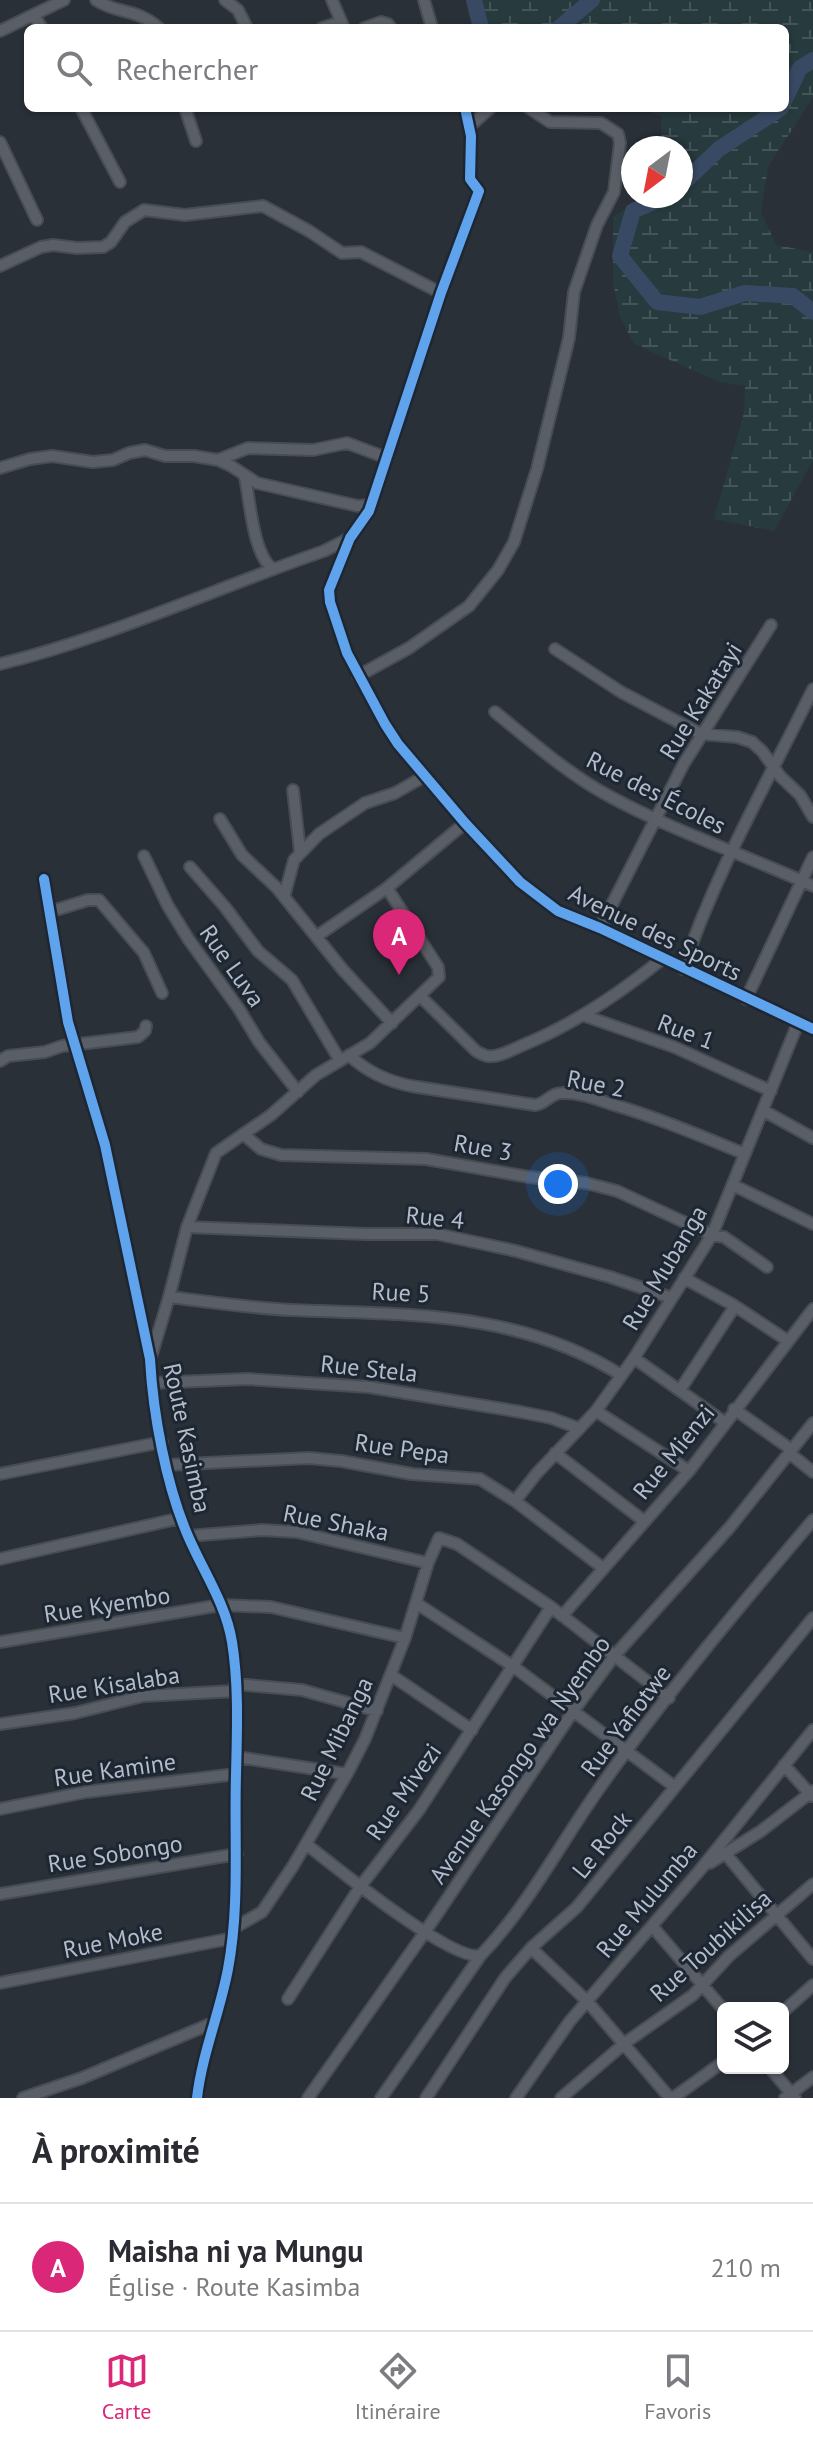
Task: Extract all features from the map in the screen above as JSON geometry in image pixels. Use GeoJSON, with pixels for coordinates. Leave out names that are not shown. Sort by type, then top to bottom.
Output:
{"type":"FeatureCollection","features":[{"type":"Feature","properties":{"kind":"street"},"geometry":{"type":"LineString","coordinates":[[0,31],[64,0]]}},
{"type":"Feature","properties":{"kind":"street"},"geometry":{"type":"LineString","coordinates":[[96,0],[114,9],[133,11],[153,24]]}},
{"type":"Feature","properties":{"kind":"street"},"geometry":{"type":"LineString","coordinates":[[127,0],[133,11]]}},
{"type":"Feature","properties":{"kind":"street"},"geometry":{"type":"LineString","coordinates":[[225,0],[238,10],[245,24]]}},
{"type":"Feature","properties":{"kind":"street"},"geometry":{"type":"LineString","coordinates":[[332,0],[342,24]]}},
{"type":"Feature","properties":{"kind":"street"},"geometry":{"type":"LineString","coordinates":[[424,0],[431,24]]}},
{"type":"Feature","properties":{"kind":"street"},"geometry":{"type":"LineString","coordinates":[[38,12],[41,24]]}},
{"type":"Feature","properties":{"kind":"street"},"geometry":{"type":"LineString","coordinates":[[83,112],[120,182]]}},
{"type":"Feature","properties":{"kind":"street"},"geometry":{"type":"LineString","coordinates":[[186,112],[196,141]]}},
{"type":"Feature","properties":{"kind":"street"},"geometry":{"type":"LineString","coordinates":[[466,112],[470,126],[486,112]]}},
{"type":"Feature","properties":{"kind":"street"},"geometry":{"type":"LineString","coordinates":[[358,676],[409,648],[469,606],[498,570],[514,542],[537,469],[569,338],[574,292],[597,225],[614,192],[620,143],[618,134],[601,123],[550,122],[535,112]]}},
{"type":"Feature","properties":{"kind":"street","name":"Avenue des Sports"},"geometry":{"type":"LineString","coordinates":[[470,126],[470,179],[479,191],[441,293],[370,505],[350,538],[329,596],[347,653],[398,744],[520,882],[558,911],[813,1029]]}},
{"type":"Feature","properties":{"kind":"street"},"geometry":{"type":"LineString","coordinates":[[0,142],[37,220]]}},
{"type":"Feature","properties":{"kind":"street"},"geometry":{"type":"LineString","coordinates":[[0,266],[41,247],[103,247],[111,242],[125,222],[144,210],[185,215],[263,206],[342,253],[361,252],[441,293]]}},
{"type":"Feature","properties":{"kind":"street"},"geometry":{"type":"LineString","coordinates":[[218,460],[248,448],[313,450],[347,443],[387,458]]}},
{"type":"Feature","properties":{"kind":"street"},"geometry":{"type":"LineString","coordinates":[[0,468],[52,456],[93,462],[113,460],[138,450],[165,456],[218,460],[257,483],[358,506],[370,505]]}},
{"type":"Feature","properties":{"kind":"street"},"geometry":{"type":"LineString","coordinates":[[245,477],[260,549],[264,561],[273,569]]}},
{"type":"Feature","properties":{"kind":"street"},"geometry":{"type":"LineString","coordinates":[[0,664],[47,652],[324,551],[350,538]]}},
{"type":"Feature","properties":{"kind":"street","name":"Rue Kakatayi"},"geometry":{"type":"LineString","coordinates":[[600,928],[701,734],[771,625]]}},
{"type":"Feature","properties":{"kind":"street"},"geometry":{"type":"LineString","coordinates":[[555,649],[611,687],[701,734],[745,738],[762,751],[774,770],[800,795],[813,817]]}},
{"type":"Feature","properties":{"kind":"street"},"geometry":{"type":"LineString","coordinates":[[683,969],[731,852],[813,689]]}},
{"type":"Feature","properties":{"kind":"street","name":"Rue des Écoles"},"geometry":{"type":"LineString","coordinates":[[495,712],[554,761],[607,795],[656,820],[813,886]]}},
{"type":"Feature","properties":{"kind":"street"},"geometry":{"type":"LineString","coordinates":[[284,897],[294,860],[319,834],[365,803],[395,793],[425,776]]}},
{"type":"Feature","properties":{"kind":"street"},"geometry":{"type":"LineString","coordinates":[[293,790],[300,851]]}},
{"type":"Feature","properties":{"kind":"street"},"geometry":{"type":"LineString","coordinates":[[220,819],[242,855],[284,897],[343,970],[392,1023]]}},
{"type":"Feature","properties":{"kind":"street"},"geometry":{"type":"LineString","coordinates":[[317,936],[387,888],[465,823]]}},
{"type":"Feature","properties":{"kind":"street","name":"Rue Luva"},"geometry":{"type":"LineString","coordinates":[[144,856],[168,906],[189,940],[259,1042],[298,1092]]}},
{"type":"Feature","properties":{"kind":"street"},"geometry":{"type":"LineString","coordinates":[[746,999],[813,857]]}},
{"type":"Feature","properties":{"kind":"street","name":"Rue 2"},"geometry":{"type":"LineString","coordinates":[[190,867],[258,951],[292,980],[344,1057],[374,1074],[411,1086],[535,1105],[541,1105],[557,1094],[591,1098],[745,1154]]}},
{"type":"Feature","properties":{"kind":"street","name":"Route Kasimba"},"geometry":{"type":"LineString","coordinates":[[44,879],[74,1046],[104,1141],[150,1359],[151,1383],[167,1465],[181,1518],[221,1605],[232,1643],[237,1757],[233,1933],[228,1971],[200,2074],[197,2098]]}},
{"type":"Feature","properties":{"kind":"street","name":"Route Kasimba"},"geometry":{"type":"LineString","coordinates":[[150,1359],[187,1227],[216,1153],[271,1115],[344,1057],[370,1043],[439,977],[438,967],[387,888]]}},
{"type":"Feature","properties":{"kind":"street"},"geometry":{"type":"LineString","coordinates":[[49,912],[88,900],[99,900],[144,953],[162,993]]}},
{"type":"Feature","properties":{"kind":"street"},"geometry":{"type":"LineString","coordinates":[[420,996],[476,1051],[487,1056],[513,1049],[585,1016],[662,959]]}},
{"type":"Feature","properties":{"kind":"street","name":"Rue 1"},"geometry":{"type":"LineString","coordinates":[[585,1016],[674,1047],[771,1091]]}},
{"type":"Feature","properties":{"kind":"street","name":"Rue Mubanga"},"geometry":{"type":"LineString","coordinates":[[515,1501],[596,1411],[634,1358],[712,1235],[798,1023]]}},
{"type":"Feature","properties":{"kind":"street"},"geometry":{"type":"LineString","coordinates":[[0,1061],[8,1056],[138,1037],[143,1035],[146,1026]]}},
{"type":"Feature","properties":{"kind":"street"},"geometry":{"type":"LineString","coordinates":[[764,1111],[813,1138]]}},
{"type":"Feature","properties":{"kind":"street","name":"Rue 3"},"geometry":{"type":"LineString","coordinates":[[243,1134],[261,1149],[281,1155],[426,1159],[529,1177],[586,1183],[617,1191],[712,1235],[724,1237],[767,1267]]}},
{"type":"Feature","properties":{"kind":"street"},"geometry":{"type":"LineString","coordinates":[[733,1185],[813,1224]]}},
{"type":"Feature","properties":{"kind":"street","name":"Rue 4"},"geometry":{"type":"LineString","coordinates":[[187,1227],[437,1234],[543,1258],[672,1298]]}},
{"type":"Feature","properties":{"kind":"street"},"geometry":{"type":"LineString","coordinates":[[684,1278],[735,1306],[788,1341]]}},
{"type":"Feature","properties":{"kind":"street","name":"Rue 5"},"geometry":{"type":"LineString","coordinates":[[169,1297],[289,1310],[440,1315],[525,1333],[580,1352],[621,1375]]}},
{"type":"Feature","properties":{"kind":"street"},"geometry":{"type":"LineString","coordinates":[[680,1390],[735,1306]]}},
{"type":"Feature","properties":{"kind":"street","name":"Rue Mienzi"},"geometry":{"type":"LineString","coordinates":[[562,1616],[689,1471],[813,1309]]}},
{"type":"Feature","properties":{"kind":"street"},"geometry":{"type":"LineString","coordinates":[[634,1358],[724,1422]]}},
{"type":"Feature","properties":{"kind":"street","name":"Rue Stela"},"geometry":{"type":"LineString","coordinates":[[151,1383],[248,1379],[369,1387],[521,1412],[578,1428]]}},
{"type":"Feature","properties":{"kind":"street"},"geometry":{"type":"LineString","coordinates":[[734,1409],[813,1472]]}},
{"type":"Feature","properties":{"kind":"street"},"geometry":{"type":"LineString","coordinates":[[596,1411],[689,1471]]}},
{"type":"Feature","properties":{"kind":"street","name":"Avenue Kasongo wa Nyembo"},"geometry":{"type":"LineString","coordinates":[[308,2098],[615,1655],[730,1527],[813,1423]]}},
{"type":"Feature","properties":{"kind":"street"},"geometry":{"type":"LineString","coordinates":[[0,1474],[162,1442]]}},
{"type":"Feature","properties":{"kind":"street"},"geometry":{"type":"LineString","coordinates":[[555,1453],[644,1521]]}},
{"type":"Feature","properties":{"kind":"street","name":"Rue Pepa"},"geometry":{"type":"LineString","coordinates":[[167,1465],[309,1458],[412,1474],[480,1479],[515,1501],[603,1568]]}},
{"type":"Feature","properties":{"kind":"street"},"geometry":{"type":"LineString","coordinates":[[0,1559],[181,1518]]}},
{"type":"Feature","properties":{"kind":"street","name":"Rue Yafiotwe"},"geometry":{"type":"LineString","coordinates":[[381,2098],[481,1955],[526,1899],[626,1751],[813,1520]]}},
{"type":"Feature","properties":{"kind":"street","name":"Rue Shaka"},"geometry":{"type":"LineString","coordinates":[[188,1536],[262,1530],[297,1532],[428,1563]]}},
{"type":"Feature","properties":{"kind":"street","name":"Rue Mibanga"},"geometry":{"type":"LineString","coordinates":[[233,1933],[262,1912],[347,1774],[391,1675],[436,1542],[443,1538],[457,1544],[551,1607]]}},
{"type":"Feature","properties":{"kind":"street"},"geometry":{"type":"LineString","coordinates":[[416,1603],[514,1667],[675,1787]]}},
{"type":"Feature","properties":{"kind":"street","name":"Rue Kyembo"},"geometry":{"type":"LineString","coordinates":[[0,1642],[221,1605],[271,1607],[405,1638]]}},
{"type":"Feature","properties":{"kind":"street"},"geometry":{"type":"LineString","coordinates":[[551,1607],[669,1698]]}},
{"type":"Feature","properties":{"kind":"street","name":"Rue Mivezi"},"geometry":{"type":"LineString","coordinates":[[288,1999],[360,1887],[419,1810],[551,1607]]}},
{"type":"Feature","properties":{"kind":"street","name":"Le Rock"},"geometry":{"type":"LineString","coordinates":[[426,2098],[505,1978],[531,1948],[577,1907],[813,1618]]}},
{"type":"Feature","properties":{"kind":"street"},"geometry":{"type":"LineString","coordinates":[[391,1675],[472,1730]]}},
{"type":"Feature","properties":{"kind":"street","name":"Rue Kisalaba"},"geometry":{"type":"LineString","coordinates":[[0,1724],[75,1713],[143,1696],[235,1687],[302,1690],[377,1711]]}},
{"type":"Feature","properties":{"kind":"street","name":"Rue Mulumba"},"geometry":{"type":"LineString","coordinates":[[516,2098],[570,2021],[700,1870],[813,1730]]}},
{"type":"Feature","properties":{"kind":"street"},"geometry":{"type":"LineString","coordinates":[[237,1757],[347,1774]]}},
{"type":"Feature","properties":{"kind":"street"},"geometry":{"type":"LineString","coordinates":[[700,1870],[812,1794],[784,1765]]}},
{"type":"Feature","properties":{"kind":"street","name":"Rue Kamine"},"geometry":{"type":"LineString","coordinates":[[0,1809],[86,1792],[236,1774]]}},
{"type":"Feature","properties":{"kind":"street"},"geometry":{"type":"LineString","coordinates":[[306,1844],[360,1887],[425,1932],[470,1956],[481,1955]]}},
{"type":"Feature","properties":{"kind":"street"},"geometry":{"type":"LineString","coordinates":[[725,1853],[813,1959]]}},
{"type":"Feature","properties":{"kind":"street","name":"Rue Sobongo"},"geometry":{"type":"LineString","coordinates":[[0,1894],[237,1854]]}},
{"type":"Feature","properties":{"kind":"street","name":"Rue Toubikilisa"},"geometry":{"type":"LineString","coordinates":[[561,2098],[625,2043],[693,1995],[729,1956],[813,1884]]}},
{"type":"Feature","properties":{"kind":"street"},"geometry":{"type":"LineString","coordinates":[[652,1926],[717,2002]]}},
{"type":"Feature","properties":{"kind":"street","name":"Rue Moke"},"geometry":{"type":"LineString","coordinates":[[0,1983],[233,1933]]}},
{"type":"Feature","properties":{"kind":"street"},"geometry":{"type":"LineString","coordinates":[[531,1948],[587,2001],[672,2098],[717,2066]]}},
{"type":"Feature","properties":{"kind":"street"},"geometry":{"type":"LineString","coordinates":[[789,2007],[813,1985]]}},
{"type":"Feature","properties":{"kind":"street"},"geometry":{"type":"LineString","coordinates":[[23,2098],[82,2078],[215,2022]]}},
{"type":"Feature","properties":{"kind":"street"},"geometry":{"type":"LineString","coordinates":[[774,2074],[790,2096],[813,2077]]}},
{"type":"Feature","properties":{"kind":"green space"},"geometry":{"type":"Polygon","coordinates":[[[478,0],[813,0],[813,97],[768,167],[761,212],[776,245],[813,252],[813,460],[774,531],[714,519],[744,413],[745,386],[720,382],[634,344],[620,317],[613,282],[613,217],[627,208],[693,208],[693,136],[661,136],[661,116],[650,112],[789,112],[789,24],[474,24],[472,14],[478,0]]]}},
{"type":"Feature","properties":{"kind":"waterway"},"geometry":{"type":"LineString","coordinates":[[474,0],[480,24]]}},
{"type":"Feature","properties":{"kind":"waterway"},"geometry":{"type":"LineString","coordinates":[[564,24],[592,0]]}},
{"type":"Feature","properties":{"kind":"waterway"},"geometry":{"type":"LineString","coordinates":[[789,91],[800,68],[813,60]]}},
{"type":"Feature","properties":{"kind":"waterway"},"geometry":{"type":"LineString","coordinates":[[693,174],[719,149],[775,112]]}},
{"type":"Feature","properties":{"kind":"waterway"},"geometry":{"type":"LineString","coordinates":[[640,208],[633,211],[620,256],[657,302],[700,307],[745,293],[793,296],[813,312]]}},
{"type":"Feature","properties":{"kind":"cycle path"},"geometry":{"type":"LineString","coordinates":[[466,112],[471,136],[470,179],[479,191],[441,293],[369,511],[350,538],[329,590],[347,653],[398,744],[520,882],[558,911],[813,1029]]}},
{"type":"Feature","properties":{"kind":"cycle path"},"geometry":{"type":"LineString","coordinates":[[44,879],[68,1022],[105,1145],[150,1359],[154,1403],[167,1472],[188,1536],[225,1614],[234,1658],[237,1692],[236,1872],[232,1945],[197,2098]]}},
{"type":"Feature","properties":{"kind":"place","name":"Maisha ni ya Mungu"},"geometry":{"type":"Point","coordinates":[399,975]}}]}
